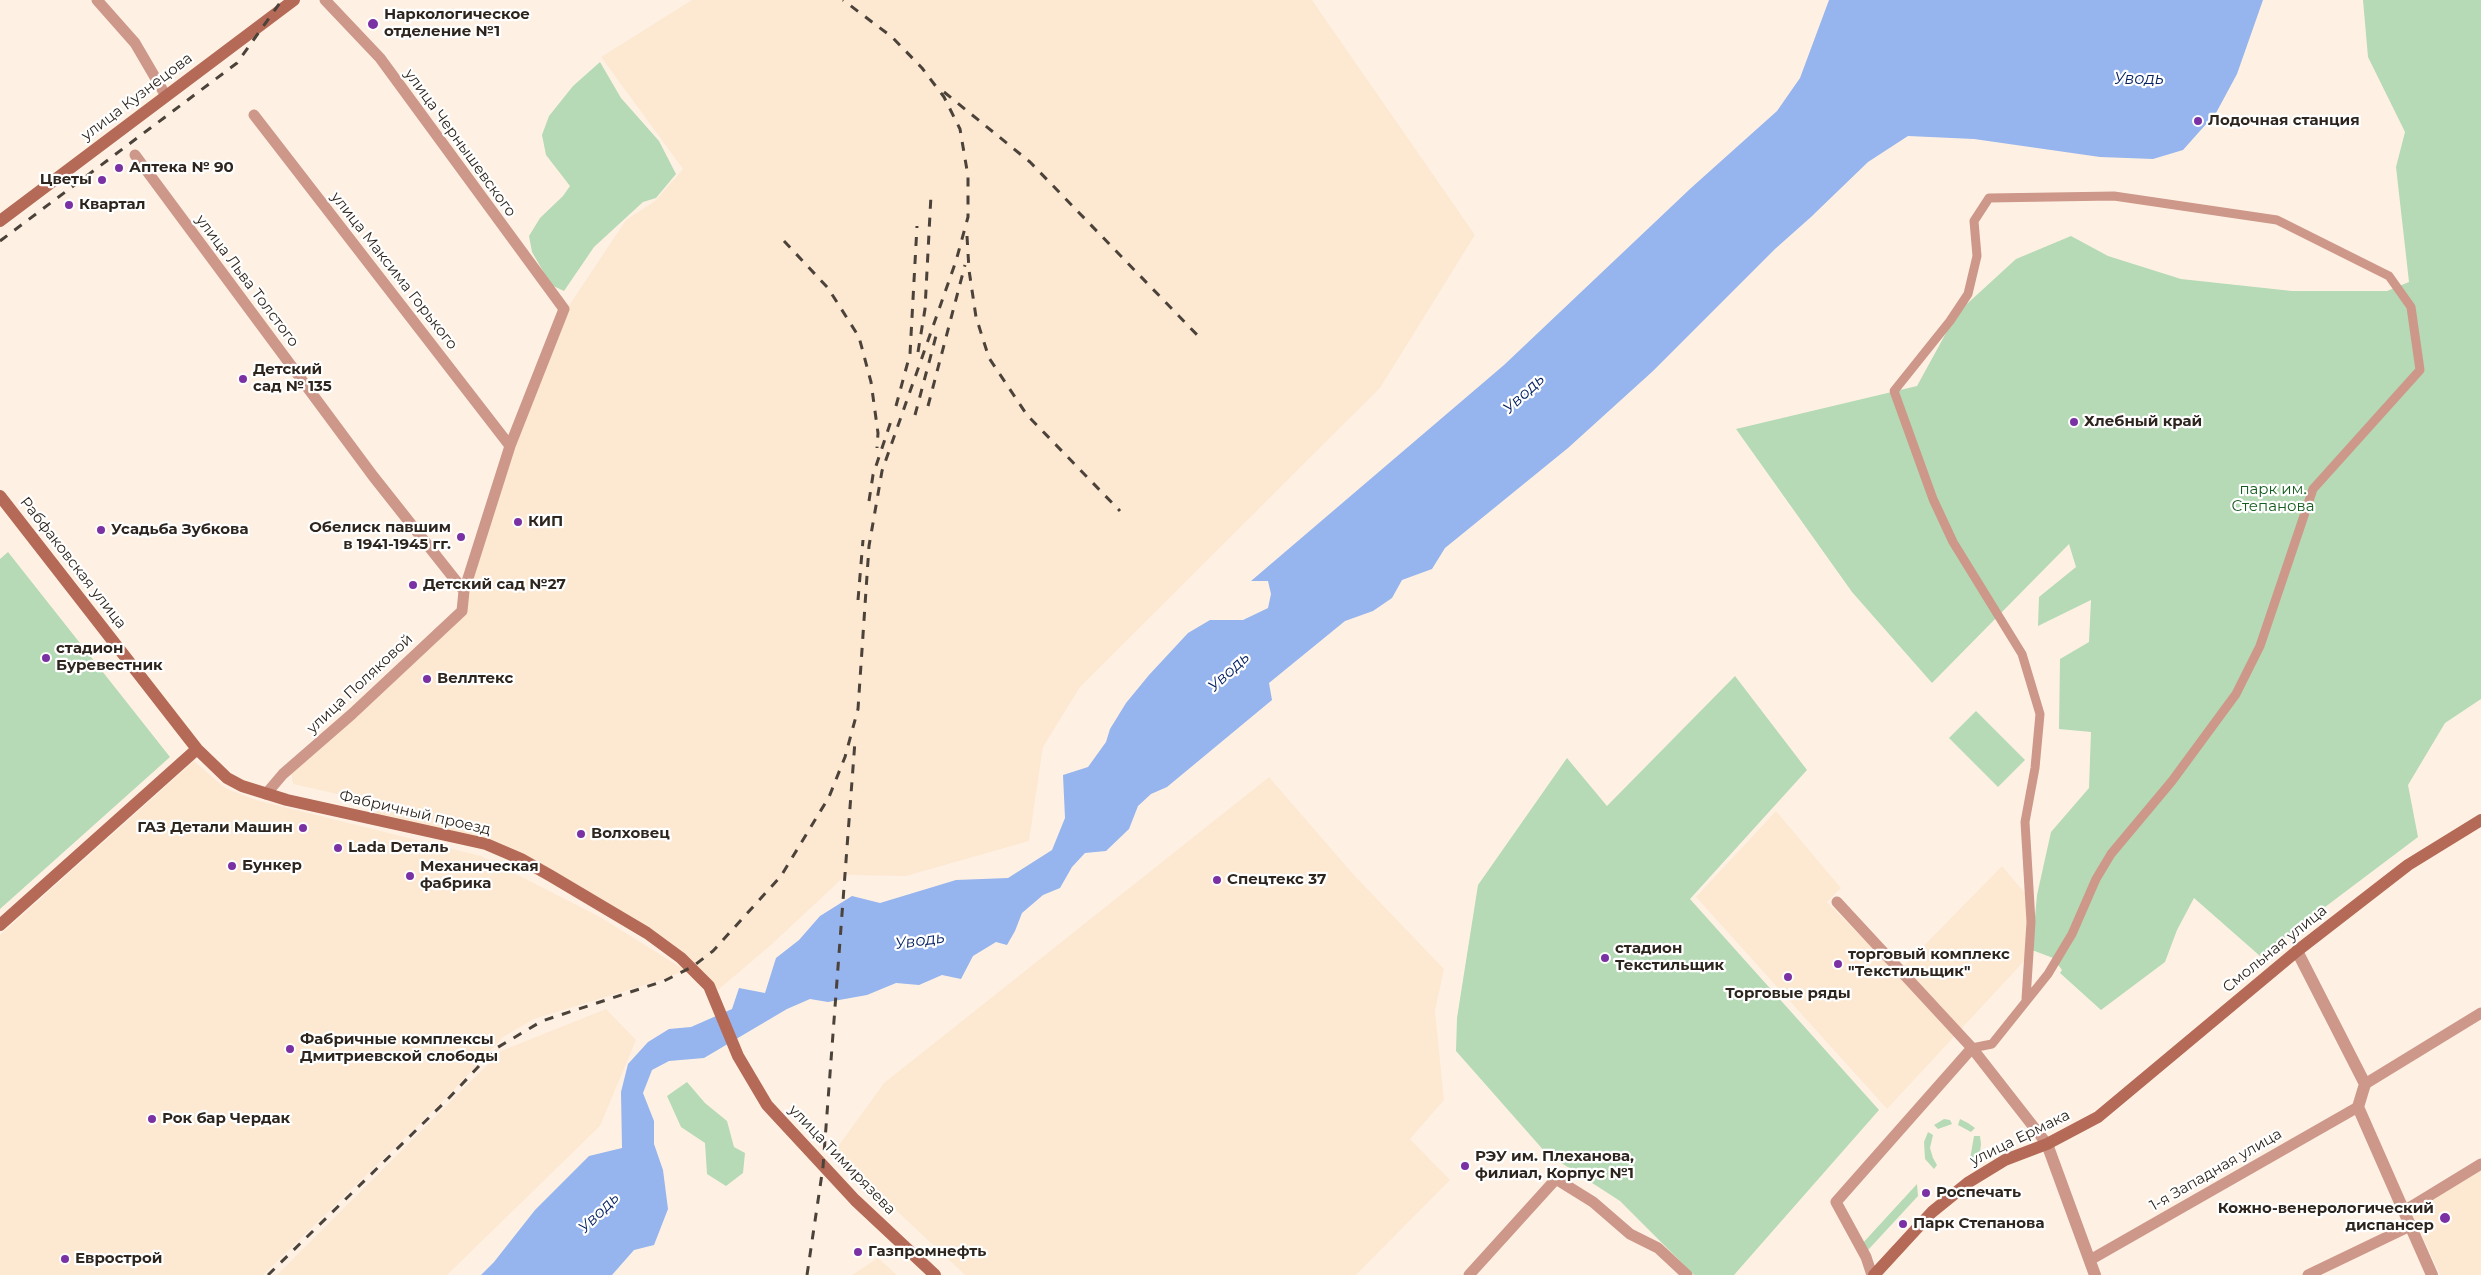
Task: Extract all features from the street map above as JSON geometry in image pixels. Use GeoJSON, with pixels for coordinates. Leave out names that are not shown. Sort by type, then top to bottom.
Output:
{"type":"FeatureCollection","features":[{"type":"Feature","properties":{"kind":"main road","name":"улица Кузнецова"},"geometry":{"type":"LineString","coordinates":[[0,221],[294,0]]}},
{"type":"Feature","properties":{"kind":"main road","name":"Рабфаковская улица"},"geometry":{"type":"LineString","coordinates":[[0,496],[197,748],[227,778],[266,794]]}},
{"type":"Feature","properties":{"kind":"main road"},"geometry":{"type":"LineString","coordinates":[[0,925],[197,748]]}},
{"type":"Feature","properties":{"kind":"main road","name":"Фабричный проезд"},"geometry":{"type":"LineString","coordinates":[[266,794],[460,837],[486,844],[521,859],[616,914],[681,958],[709,986],[738,1056]]}},
{"type":"Feature","properties":{"kind":"main road","name":"Смольная улица"},"geometry":{"type":"LineString","coordinates":[[2098,1117],[2297,951],[2408,865],[2481,820]]}},
{"type":"Feature","properties":{"kind":"main road","name":"улица Тимирязева"},"geometry":{"type":"LineString","coordinates":[[738,1056],[767,1104],[855,1200],[935,1275]]}},
{"type":"Feature","properties":{"kind":"main road","name":"улица Ермака"},"geometry":{"type":"LineString","coordinates":[[1873,1275],[1932,1212],[1968,1182],[2005,1160],[2047,1144],[2098,1117]]}},
{"type":"Feature","properties":{"kind":"street"},"geometry":{"type":"LineString","coordinates":[[97,0],[135,43],[166,96]]}},
{"type":"Feature","properties":{"kind":"street","name":"улица Чернышевского"},"geometry":{"type":"LineString","coordinates":[[325,0],[380,58],[564,309]]}},
{"type":"Feature","properties":{"kind":"street","name":"улица Максима Горького"},"geometry":{"type":"LineString","coordinates":[[254,115],[510,446]]}},
{"type":"Feature","properties":{"kind":"street","name":"улица Льва Толстого"},"geometry":{"type":"LineString","coordinates":[[135,155],[373,476],[464,591]]}},
{"type":"Feature","properties":{"kind":"street"},"geometry":{"type":"LineString","coordinates":[[1873,1275],[1866,1257],[1836,1202],[1972,1048],[1992,1044],[2026,998],[2060,957],[2096,879],[2111,854],[2172,781],[2236,694],[2260,646],[2313,490],[2420,370],[2411,307],[2389,276],[2277,220],[2114,196],[1989,198],[1974,221],[1977,256],[1968,294],[1950,321],[1894,391],[1937,507],[1953,542],[2022,654],[2040,714],[2035,768],[2025,822],[2031,922],[2026,998]]}},
{"type":"Feature","properties":{"kind":"street","name":"улица Поляковой"},"geometry":{"type":"LineString","coordinates":[[266,794],[283,774],[352,714],[462,611],[464,591],[510,446],[564,309]]}},
{"type":"Feature","properties":{"kind":"street"},"geometry":{"type":"LineString","coordinates":[[1837,902],[1972,1048],[2047,1144],[2095,1275]]}},
{"type":"Feature","properties":{"kind":"street"},"geometry":{"type":"LineString","coordinates":[[2297,951],[2365,1084]]}},
{"type":"Feature","properties":{"kind":"street"},"geometry":{"type":"LineString","coordinates":[[2432,1275],[2358,1107],[2365,1084],[2481,1013]]}},
{"type":"Feature","properties":{"kind":"street","name":"1-я Западная улица"},"geometry":{"type":"LineString","coordinates":[[2090,1260],[2358,1107]]}},
{"type":"Feature","properties":{"kind":"street"},"geometry":{"type":"LineString","coordinates":[[2404,1211],[2481,1164]]}},
{"type":"Feature","properties":{"kind":"street"},"geometry":{"type":"LineString","coordinates":[[1469,1275],[1556,1179],[1593,1202],[1630,1234],[1658,1248],[1687,1275]]}},
{"type":"Feature","properties":{"kind":"street"},"geometry":{"type":"LineString","coordinates":[[2308,1275],[2410,1226]]}},
{"type":"Feature","properties":{"kind":"shaded area"},"geometry":{"type":"Polygon","coordinates":[[[692,0],[1312,0],[1475,235],[1380,388],[1080,687],[1043,747],[1029,841],[906,876],[846,875],[771,945],[718,990],[705,973],[517,855],[376,817],[377,803],[293,784],[291,772],[463,611],[511,448],[566,310],[626,220],[655,201],[683,169],[601,57],[692,0]]]}},
{"type":"Feature","properties":{"kind":"shaded area"},"geometry":{"type":"Polygon","coordinates":[[[194,761],[225,788],[256,800],[481,856],[600,917],[685,970],[664,979],[534,1019],[503,1037],[447,1097],[263,1275],[0,1275],[0,935],[194,761]]]}},
{"type":"Feature","properties":{"kind":"shaded area"},"geometry":{"type":"Polygon","coordinates":[[[1269,777],[1353,874],[1444,969],[1435,1011],[1444,1100],[1410,1139],[1450,1180],[1356,1275],[965,1275],[834,1152],[884,1083],[1269,777]]]}},
{"type":"Feature","properties":{"kind":"shaded area"},"geometry":{"type":"Polygon","coordinates":[[[1776,811],[1841,888],[1827,902],[1897,973],[2002,866],[2030,899],[2027,958],[1887,1109],[1696,897],[1776,811]]]}},
{"type":"Feature","properties":{"kind":"shaded area"},"geometry":{"type":"Polygon","coordinates":[[[606,1009],[636,1040],[600,1126],[447,1275],[277,1275],[501,1051],[606,1009]]]}},
{"type":"Feature","properties":{"kind":"shaded area"},"geometry":{"type":"Polygon","coordinates":[[[2481,1171],[2481,1275],[2440,1275],[2412,1212],[2481,1171]]]}},
{"type":"Feature","properties":{"kind":"shaded area"},"geometry":{"type":"Polygon","coordinates":[[[878,1258],[897,1275],[852,1275],[878,1258]]]}},
{"type":"Feature","properties":{"kind":"green space","name":"парк им. Степанова"},"geometry":{"type":"Polygon","coordinates":[[[2363,0],[2481,0],[2481,699],[2445,723],[2408,785],[2418,837],[2260,956],[2194,898],[2177,930],[2165,962],[2101,1010],[2060,973],[2062,970],[2053,958],[2032,950],[2037,895],[2051,832],[2089,788],[2091,732],[2059,729],[2060,659],[2089,642],[2091,600],[2038,626],[2039,597],[2076,567],[2069,544],[1932,683],[1852,592],[1736,429],[1917,386],[1957,313],[2016,259],[2071,236],[2108,256],[2181,279],[2292,291],[2387,291],[2409,282],[2396,167],[2405,132],[2368,57],[2363,0]]]}},
{"type":"Feature","properties":{"kind":"green space"},"geometry":{"type":"Polygon","coordinates":[[[600,62],[621,98],[659,141],[676,174],[656,198],[643,202],[594,247],[564,291],[551,285],[532,252],[529,236],[540,218],[563,196],[570,186],[546,155],[542,135],[549,116],[573,86],[600,62]]]}},
{"type":"Feature","properties":{"kind":"green space","name":"стадион Буревестник"},"geometry":{"type":"Polygon","coordinates":[[[8,552],[170,757],[0,909],[0,559],[8,552]]]}},
{"type":"Feature","properties":{"kind":"green space","name":"стадион Текстильщик"},"geometry":{"type":"Polygon","coordinates":[[[1735,676],[1807,770],[1690,899],[1879,1110],[1734,1275],[1694,1275],[1620,1201],[1546,1153],[1456,1051],[1457,1018],[1478,885],[1567,758],[1607,806],[1735,676]]]}},
{"type":"Feature","properties":{"kind":"green space"},"geometry":{"type":"Polygon","coordinates":[[[1976,711],[2025,760],[1998,787],[1949,738],[1976,711]]]}},
{"type":"Feature","properties":{"kind":"green space"},"geometry":{"type":"Polygon","coordinates":[[[687,1082],[705,1103],[727,1121],[734,1147],[745,1153],[743,1173],[726,1186],[707,1174],[705,1143],[681,1127],[667,1096],[687,1082]]]}},
{"type":"Feature","properties":{"kind":"green space"},"geometry":{"type":"Polygon","coordinates":[[[1944,1119],[1950,1120],[1952,1124],[1938,1129],[1934,1125],[1944,1119]]]}},
{"type":"Feature","properties":{"kind":"green space"},"geometry":{"type":"Polygon","coordinates":[[[1960,1119],[1975,1128],[1971,1132],[1958,1125],[1960,1119]]]}},
{"type":"Feature","properties":{"kind":"green space"},"geometry":{"type":"Polygon","coordinates":[[[1928,1132],[1933,1135],[1930,1148],[1937,1165],[1934,1169],[1925,1159],[1924,1142],[1928,1132]]]}},
{"type":"Feature","properties":{"kind":"green space"},"geometry":{"type":"Polygon","coordinates":[[[1974,1136],[1980,1136],[1980,1152],[1970,1159],[1974,1136]]]}},
{"type":"Feature","properties":{"kind":"green space"},"geometry":{"type":"Polygon","coordinates":[[[1917,1184],[1918,1196],[1868,1250],[1861,1245],[1917,1184]]]}},
{"type":"Feature","properties":{"kind":"water","name":"Уводь"},"geometry":{"type":"Polygon","coordinates":[[[1829,0],[2263,0],[2237,74],[2216,113],[2183,150],[2153,159],[2100,157],[1974,139],[1908,136],[1868,162],[1775,249],[1653,371],[1568,448],[1445,548],[1432,569],[1402,580],[1392,598],[1373,611],[1345,621],[1269,683],[1272,700],[1167,787],[1151,794],[1138,806],[1129,829],[1106,851],[1085,853],[1072,867],[1060,888],[1043,895],[1022,913],[1007,945],[996,942],[973,956],[961,979],[942,975],[919,985],[896,983],[867,995],[828,1002],[810,999],[787,1009],[704,1058],[669,1061],[652,1070],[643,1093],[654,1121],[654,1144],[663,1170],[668,1209],[654,1245],[634,1250],[612,1275],[481,1275],[494,1262],[535,1210],[589,1156],[622,1148],[621,1092],[628,1064],[648,1042],[669,1029],[691,1027],[732,1009],[739,988],[765,993],[776,958],[799,940],[820,916],[852,896],[880,903],[956,880],[1008,878],[1052,850],[1065,818],[1063,775],[1088,767],[1106,742],[1110,729],[1126,703],[1149,675],[1188,633],[1210,620],[1243,620],[1268,608],[1271,594],[1268,581],[1251,581],[1504,365],[1691,188],[1777,111],[1800,78],[1829,0]]]}},
{"type":"Feature","properties":{"kind":"railway"},"geometry":{"type":"LineString","coordinates":[[0,241],[237,63],[282,0]]}},
{"type":"Feature","properties":{"kind":"railway"},"geometry":{"type":"LineString","coordinates":[[268,1275],[448,1099],[495,1049],[542,1021],[664,981],[692,967],[713,951],[781,876],[829,797],[845,757],[858,709],[869,546],[882,471],[956,261],[968,217],[968,176],[960,129],[944,97],[922,68],[892,37],[843,0]]}},
{"type":"Feature","properties":{"kind":"railway"},"geometry":{"type":"LineString","coordinates":[[944,92],[1030,162],[1203,341]]}},
{"type":"Feature","properties":{"kind":"railway"},"geometry":{"type":"LineString","coordinates":[[918,352],[925,309],[931,195]]}},
{"type":"Feature","properties":{"kind":"railway"},"geometry":{"type":"LineString","coordinates":[[896,406],[910,354],[917,226]]}},
{"type":"Feature","properties":{"kind":"railway"},"geometry":{"type":"LineString","coordinates":[[967,236],[969,270],[976,317],[989,358],[1027,415],[1120,511]]}},
{"type":"Feature","properties":{"kind":"railway"},"geometry":{"type":"LineString","coordinates":[[784,241],[828,288],[859,337],[871,382],[878,433],[877,448]]}},
{"type":"Feature","properties":{"kind":"railway"},"geometry":{"type":"LineString","coordinates":[[928,406],[965,265]]}},
{"type":"Feature","properties":{"kind":"railway"},"geometry":{"type":"LineString","coordinates":[[915,415],[936,336]]}},
{"type":"Feature","properties":{"kind":"railway"},"geometry":{"type":"LineString","coordinates":[[869,501],[873,475],[891,421]]}},
{"type":"Feature","properties":{"kind":"railway"},"geometry":{"type":"LineString","coordinates":[[858,600],[863,540]]}},
{"type":"Feature","properties":{"kind":"railway"},"geometry":{"type":"LineString","coordinates":[[807,1275],[823,1167],[855,741]]}},
{"type":"Feature","properties":{"kind":"place","name":"Наркологическое отделение №1"},"geometry":{"type":"Point","coordinates":[373,24]}},
{"type":"Feature","properties":{"kind":"place","name":"Лодочная станция"},"geometry":{"type":"Point","coordinates":[2198,121]}},
{"type":"Feature","properties":{"kind":"place","name":"Аптека № 90"},"geometry":{"type":"Point","coordinates":[119,168]}},
{"type":"Feature","properties":{"kind":"place","name":"Цветы"},"geometry":{"type":"Point","coordinates":[102,180]}},
{"type":"Feature","properties":{"kind":"place","name":"Квартал"},"geometry":{"type":"Point","coordinates":[69,205]}},
{"type":"Feature","properties":{"kind":"place","name":"Детский сад № 135"},"geometry":{"type":"Point","coordinates":[243,379]}},
{"type":"Feature","properties":{"kind":"place","name":"Хлебный край"},"geometry":{"type":"Point","coordinates":[2074,422]}},
{"type":"Feature","properties":{"kind":"place","name":"КИП"},"geometry":{"type":"Point","coordinates":[518,522]}},
{"type":"Feature","properties":{"kind":"place","name":"Усадьба Зубкова"},"geometry":{"type":"Point","coordinates":[101,530]}},
{"type":"Feature","properties":{"kind":"place","name":"Обелиск павшим в 1941-1945 гг."},"geometry":{"type":"Point","coordinates":[461,537]}},
{"type":"Feature","properties":{"kind":"place","name":"Детский сад №27"},"geometry":{"type":"Point","coordinates":[413,585]}},
{"type":"Feature","properties":{"kind":"place","name":"стадион Буревестник"},"geometry":{"type":"Point","coordinates":[46,658]}},
{"type":"Feature","properties":{"kind":"place","name":"Веллтекс"},"geometry":{"type":"Point","coordinates":[427,679]}},
{"type":"Feature","properties":{"kind":"place","name":"ГАЗ Детали Машин"},"geometry":{"type":"Point","coordinates":[303,828]}},
{"type":"Feature","properties":{"kind":"place","name":"Волховец"},"geometry":{"type":"Point","coordinates":[581,834]}},
{"type":"Feature","properties":{"kind":"place","name":"Lada Dеталь"},"geometry":{"type":"Point","coordinates":[338,848]}},
{"type":"Feature","properties":{"kind":"place","name":"Бункер"},"geometry":{"type":"Point","coordinates":[232,866]}},
{"type":"Feature","properties":{"kind":"place","name":"Механическая фабрика"},"geometry":{"type":"Point","coordinates":[410,876]}},
{"type":"Feature","properties":{"kind":"place","name":"Спецтекс 37"},"geometry":{"type":"Point","coordinates":[1217,880]}},
{"type":"Feature","properties":{"kind":"place","name":"стадион Текстильщик"},"geometry":{"type":"Point","coordinates":[1605,958]}},
{"type":"Feature","properties":{"kind":"place","name":"торговый комплекс \"Текстильщик\""},"geometry":{"type":"Point","coordinates":[1838,964]}},
{"type":"Feature","properties":{"kind":"place","name":"Торговые ряды"},"geometry":{"type":"Point","coordinates":[1788,977]}},
{"type":"Feature","properties":{"kind":"place","name":"Фабричные комплексы Дмитриевской слободы"},"geometry":{"type":"Point","coordinates":[290,1049]}},
{"type":"Feature","properties":{"kind":"place","name":"Рок бар Чердак"},"geometry":{"type":"Point","coordinates":[152,1119]}},
{"type":"Feature","properties":{"kind":"place","name":"РЭУ им. Плеханова, филиал, Корпус №1"},"geometry":{"type":"Point","coordinates":[1465,1166]}},
{"type":"Feature","properties":{"kind":"place","name":"Роспечать"},"geometry":{"type":"Point","coordinates":[1926,1193]}},
{"type":"Feature","properties":{"kind":"place","name":"Кожно-венерологический диспансер"},"geometry":{"type":"Point","coordinates":[2445,1218]}},
{"type":"Feature","properties":{"kind":"place","name":"Парк Степанова"},"geometry":{"type":"Point","coordinates":[1903,1224]}},
{"type":"Feature","properties":{"kind":"place","name":"Газпромнефть"},"geometry":{"type":"Point","coordinates":[858,1252]}},
{"type":"Feature","properties":{"kind":"place","name":"Еврострой"},"geometry":{"type":"Point","coordinates":[65,1259]}}]}
